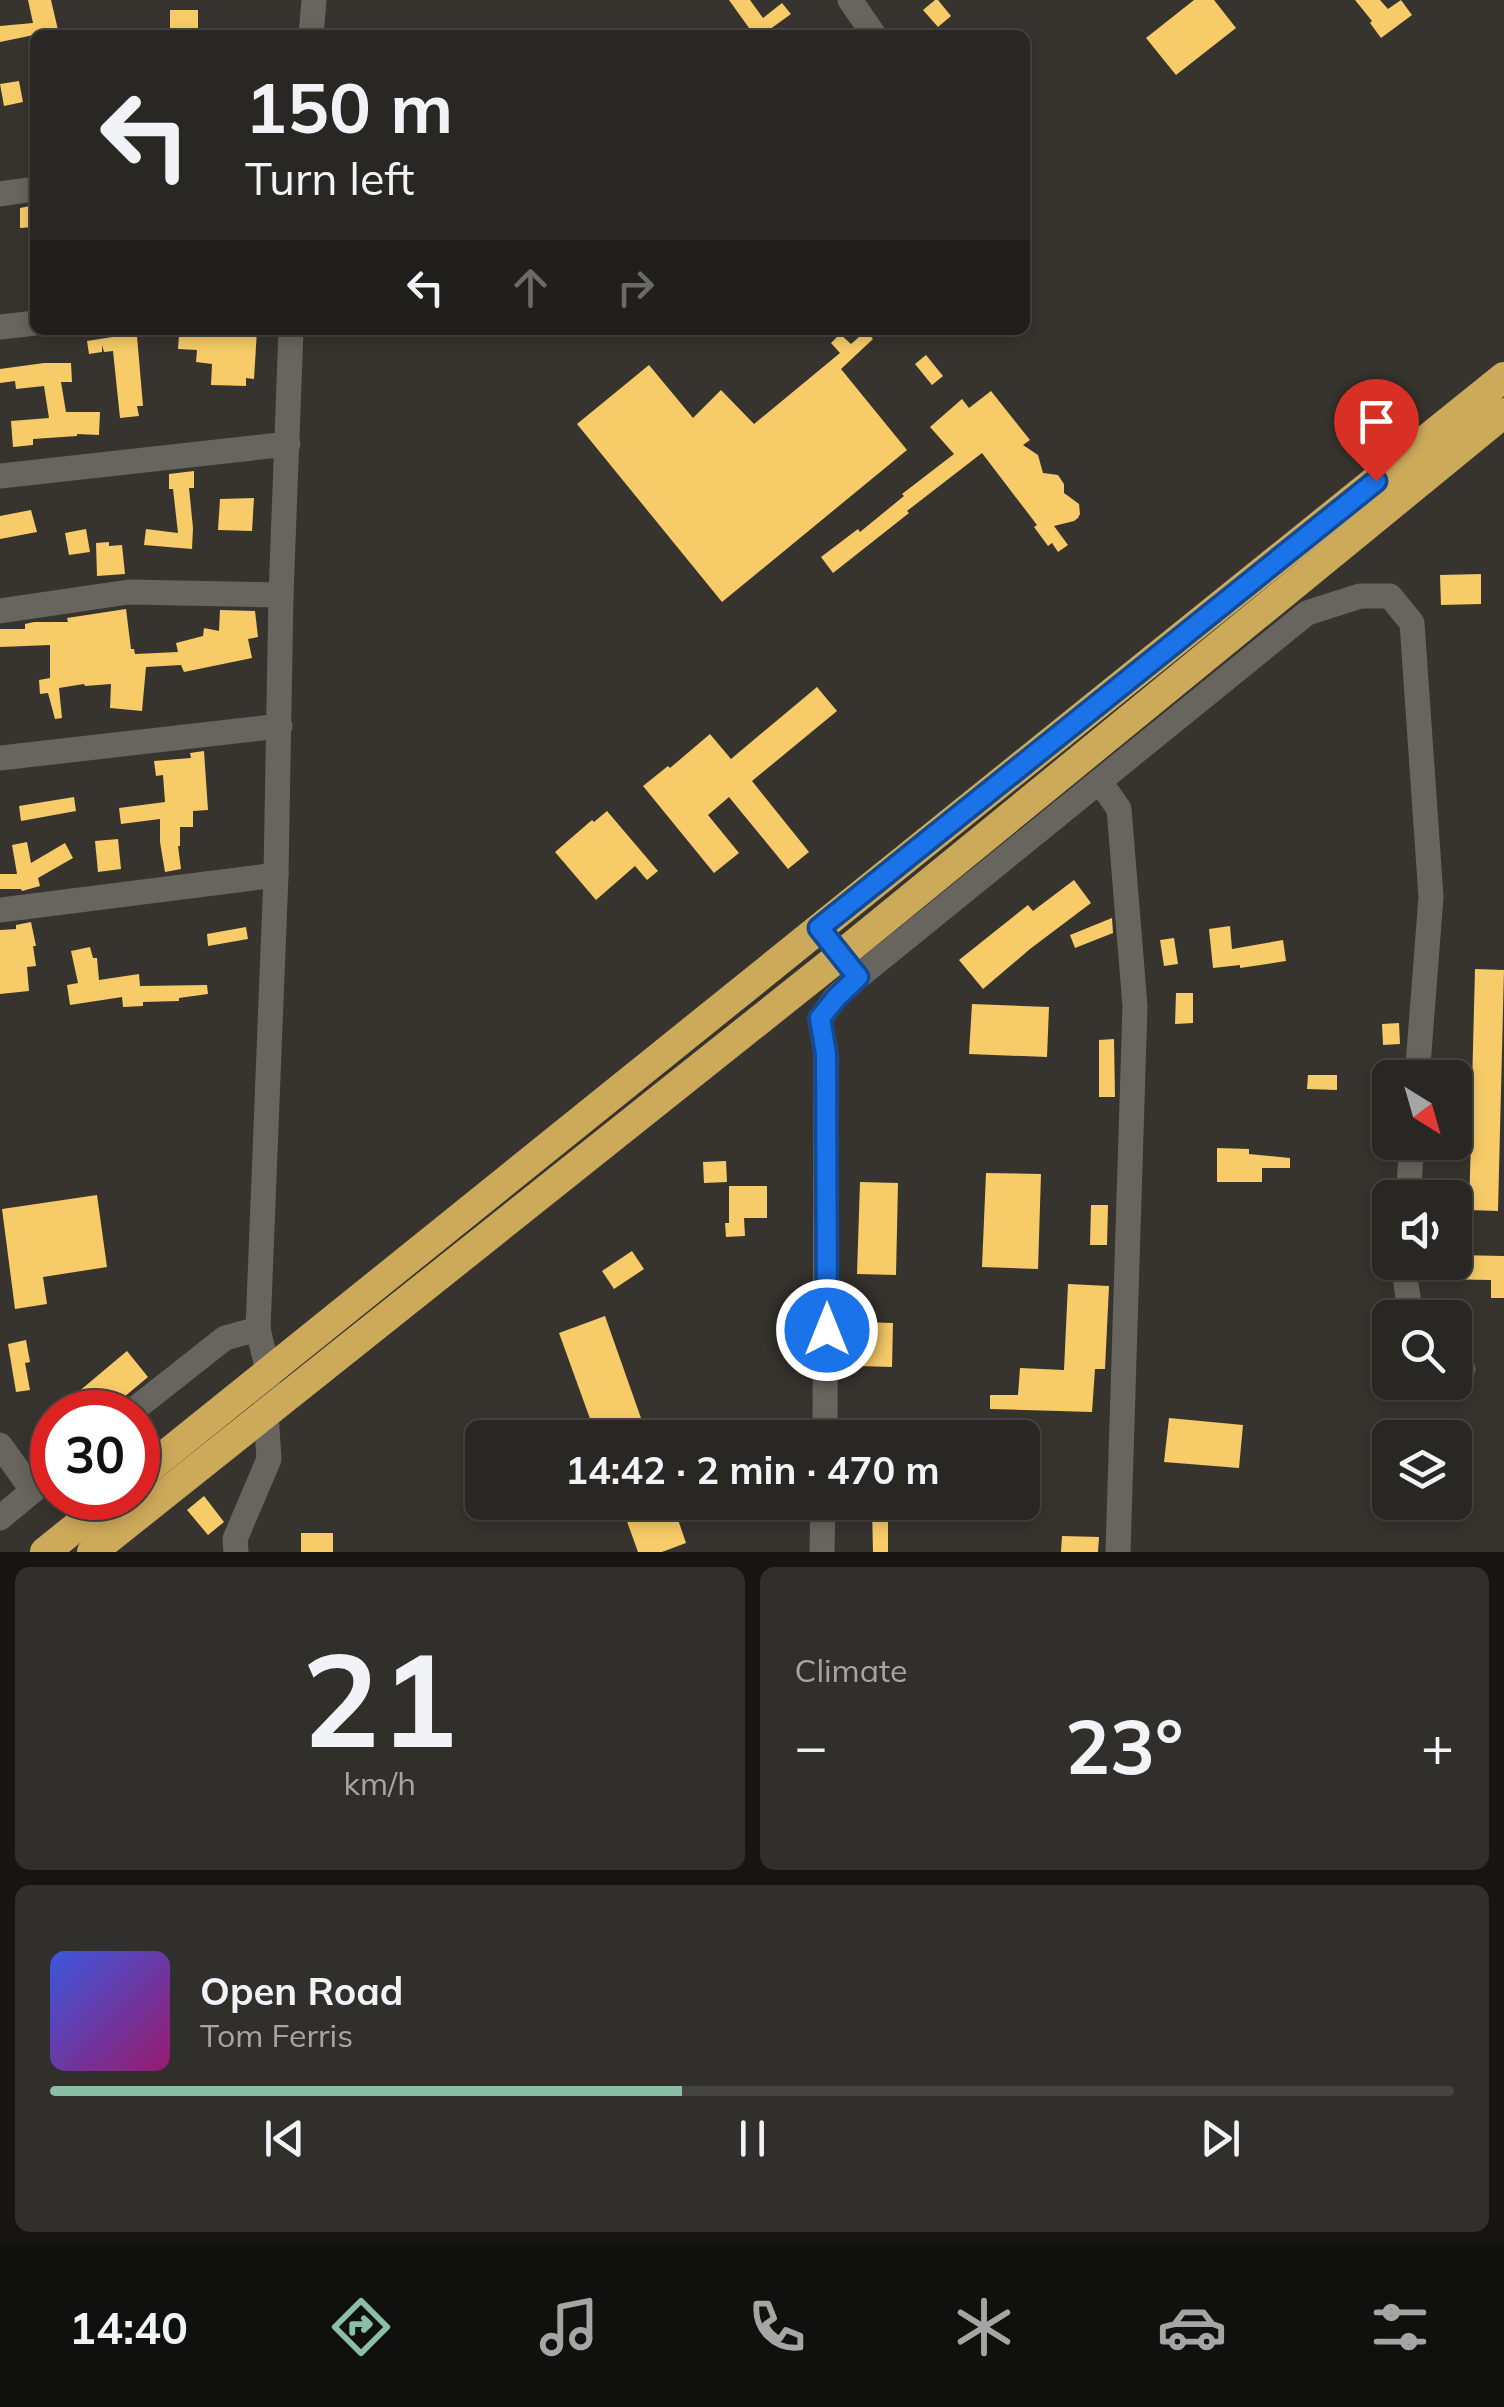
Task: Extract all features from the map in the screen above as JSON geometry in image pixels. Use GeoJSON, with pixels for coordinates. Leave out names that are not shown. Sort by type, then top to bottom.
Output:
{"type":"FeatureCollection","features":[{"type":"Feature","properties":{"kind":"highway"},"geometry":{"type":"LineString","coordinates":[[160,1459],[1504,377]]}},
{"type":"Feature","properties":{"kind":"highway"},"geometry":{"type":"LineString","coordinates":[[92,1552],[266,1412],[849,966],[1504,413]]}},
{"type":"Feature","properties":{"kind":"highway"},"geometry":{"type":"LineString","coordinates":[[44,1552],[84,1520]]}},
{"type":"Feature","properties":{"kind":"street"},"geometry":{"type":"LineString","coordinates":[[312,30],[314,0]]}},
{"type":"Feature","properties":{"kind":"street"},"geometry":{"type":"LineString","coordinates":[[850,0],[871,30]]}},
{"type":"Feature","properties":{"kind":"street"},"geometry":{"type":"LineString","coordinates":[[0,194],[30,190]]}},
{"type":"Feature","properties":{"kind":"street"},"geometry":{"type":"LineString","coordinates":[[0,326],[30,323]]}},
{"type":"Feature","properties":{"kind":"street"},"geometry":{"type":"LineString","coordinates":[[230,1548],[269,1459],[268,1371],[258,1329],[276,876],[291,335]]}},
{"type":"Feature","properties":{"kind":"street"},"geometry":{"type":"LineString","coordinates":[[0,476],[288,444]]}},
{"type":"Feature","properties":{"kind":"street"},"geometry":{"type":"LineString","coordinates":[[0,611],[129,592],[281,595]]}},
{"type":"Feature","properties":{"kind":"street"},"geometry":{"type":"LineString","coordinates":[[825,1420],[826,1054],[820,1018],[836,998],[849,966],[1100,782],[1308,613],[1360,596],[1390,596],[1412,624],[1431,896],[1418,1060]]}},
{"type":"Feature","properties":{"kind":"street"},"geometry":{"type":"LineString","coordinates":[[0,758],[280,726]]}},
{"type":"Feature","properties":{"kind":"street"},"geometry":{"type":"LineString","coordinates":[[1100,782],[1118,809],[1135,1006],[1118,1552]]}},
{"type":"Feature","properties":{"kind":"street"},"geometry":{"type":"LineString","coordinates":[[0,910],[276,876]]}},
{"type":"Feature","properties":{"kind":"street"},"geometry":{"type":"LineString","coordinates":[[819,928],[849,966]]}},
{"type":"Feature","properties":{"kind":"street"},"geometry":{"type":"LineString","coordinates":[[159,1390],[225,1338],[258,1329]]}},
{"type":"Feature","properties":{"kind":"street"},"geometry":{"type":"LineString","coordinates":[[0,1444],[30,1471]]}},
{"type":"Feature","properties":{"kind":"street"},"geometry":{"type":"LineString","coordinates":[[0,1518],[30,1494]]}},
{"type":"Feature","properties":{"kind":"street"},"geometry":{"type":"LineString","coordinates":[[822,1552],[823,1520]]}},
{"type":"Feature","properties":{"kind":"building"},"geometry":{"type":"Polygon","coordinates":[[[28,0],[51,0],[58,30],[30,30],[30,36],[0,42],[0,26],[33,23],[28,0]]]}},
{"type":"Feature","properties":{"kind":"building"},"geometry":{"type":"Polygon","coordinates":[[[729,0],[750,0],[763,18],[782,3],[791,14],[769,30],[750,30],[729,0]]]}},
{"type":"Feature","properties":{"kind":"building"},"geometry":{"type":"Polygon","coordinates":[[[935,0],[951,16],[938,27],[923,10],[935,0]]]}},
{"type":"Feature","properties":{"kind":"building"},"geometry":{"type":"Polygon","coordinates":[[[1194,0],[1214,0],[1236,28],[1176,75],[1146,38],[1194,0]]]}},
{"type":"Feature","properties":{"kind":"building"},"geometry":{"type":"Polygon","coordinates":[[[1355,0],[1380,0],[1388,9],[1401,0],[1412,15],[1381,38],[1355,0]]]}},
{"type":"Feature","properties":{"kind":"building"},"geometry":{"type":"Polygon","coordinates":[[[170,10],[198,10],[198,28],[170,29],[170,10]]]}},
{"type":"Feature","properties":{"kind":"building"},"geometry":{"type":"Polygon","coordinates":[[[19,81],[23,102],[4,106],[0,84],[19,81]]]}},
{"type":"Feature","properties":{"kind":"building"},"geometry":{"type":"Polygon","coordinates":[[[30,206],[30,227],[20,228],[20,208],[30,206]]]}},
{"type":"Feature","properties":{"kind":"building"},"geometry":{"type":"Polygon","coordinates":[[[179,335],[257,335],[254,379],[246,378],[246,386],[211,385],[212,364],[196,362],[197,350],[178,349],[179,335]]]}},
{"type":"Feature","properties":{"kind":"building"},"geometry":{"type":"Polygon","coordinates":[[[839,335],[851,344],[861,335],[873,339],[841,369],[907,450],[722,602],[577,424],[649,365],[693,418],[721,390],[754,424],[840,353],[831,343],[839,335]]]}},
{"type":"Feature","properties":{"kind":"building"},"geometry":{"type":"Polygon","coordinates":[[[137,336],[143,406],[137,406],[139,416],[120,418],[113,351],[104,352],[102,345],[102,352],[89,354],[87,341],[137,336]]]}},
{"type":"Feature","properties":{"kind":"building"},"geometry":{"type":"Polygon","coordinates":[[[926,355],[943,376],[932,385],[915,364],[926,355]]]}},
{"type":"Feature","properties":{"kind":"building"},"geometry":{"type":"Polygon","coordinates":[[[71,363],[72,382],[61,382],[66,412],[100,412],[99,435],[33,439],[33,445],[13,447],[11,421],[49,418],[44,386],[16,389],[15,381],[0,383],[0,369],[71,363]]]}},
{"type":"Feature","properties":{"kind":"building"},"geometry":{"type":"Polygon","coordinates":[[[991,391],[1030,440],[1023,445],[1038,455],[1043,473],[1058,475],[1064,493],[1079,504],[1078,518],[1054,526],[1068,545],[1058,552],[1052,543],[1048,546],[1034,527],[1037,525],[982,453],[833,573],[821,557],[858,529],[860,532],[954,454],[930,427],[962,399],[969,408],[991,391]]]}},
{"type":"Feature","properties":{"kind":"building"},"geometry":{"type":"Polygon","coordinates":[[[194,471],[194,488],[189,488],[192,549],[144,545],[146,529],[178,533],[169,474],[194,471]]]}},
{"type":"Feature","properties":{"kind":"building"},"geometry":{"type":"Polygon","coordinates":[[[254,498],[252,531],[218,530],[220,499],[254,498]]]}},
{"type":"Feature","properties":{"kind":"building"},"geometry":{"type":"Polygon","coordinates":[[[31,510],[37,532],[0,539],[0,516],[31,510]]]}},
{"type":"Feature","properties":{"kind":"building"},"geometry":{"type":"Polygon","coordinates":[[[86,529],[90,552],[69,555],[65,533],[86,529]]]}},
{"type":"Feature","properties":{"kind":"building"},"geometry":{"type":"Polygon","coordinates":[[[109,542],[109,546],[122,545],[125,574],[97,576],[96,543],[109,542]]]}},
{"type":"Feature","properties":{"kind":"building"},"geometry":{"type":"Polygon","coordinates":[[[1481,574],[1481,604],[1441,605],[1440,575],[1481,574]]]}},
{"type":"Feature","properties":{"kind":"building"},"geometry":{"type":"Polygon","coordinates":[[[126,609],[135,654],[178,652],[176,643],[203,636],[204,628],[219,631],[220,610],[255,611],[258,637],[248,639],[252,658],[184,672],[181,665],[146,667],[142,711],[110,708],[111,684],[59,688],[62,718],[55,719],[48,693],[40,694],[39,680],[50,678],[50,645],[0,647],[0,629],[25,629],[25,624],[34,622],[68,622],[67,618],[126,609]]]}},
{"type":"Feature","properties":{"kind":"building"},"geometry":{"type":"Polygon","coordinates":[[[817,687],[837,711],[752,781],[809,852],[788,869],[729,797],[708,815],[739,853],[714,873],[643,786],[710,734],[731,759],[817,687]]]}},
{"type":"Feature","properties":{"kind":"building"},"geometry":{"type":"Polygon","coordinates":[[[204,751],[208,810],[193,811],[193,827],[180,827],[181,869],[165,872],[160,819],[121,824],[119,808],[165,802],[163,775],[156,776],[154,761],[191,758],[190,753],[204,751]]]}},
{"type":"Feature","properties":{"kind":"building"},"geometry":{"type":"Polygon","coordinates":[[[74,797],[76,811],[21,821],[19,806],[74,797]]]}},
{"type":"Feature","properties":{"kind":"building"},"geometry":{"type":"Polygon","coordinates":[[[607,811],[658,871],[647,880],[635,866],[596,900],[555,852],[607,811]]]}},
{"type":"Feature","properties":{"kind":"building"},"geometry":{"type":"Polygon","coordinates":[[[118,839],[121,869],[98,872],[95,841],[118,839]]]}},
{"type":"Feature","properties":{"kind":"building"},"geometry":{"type":"Polygon","coordinates":[[[27,842],[31,863],[65,843],[73,858],[38,878],[40,886],[22,891],[0,889],[0,874],[17,874],[12,845],[27,842]]]}},
{"type":"Feature","properties":{"kind":"building"},"geometry":{"type":"Polygon","coordinates":[[[1074,880],[1091,903],[983,989],[959,960],[1028,905],[1033,911],[1074,880]]]}},
{"type":"Feature","properties":{"kind":"building"},"geometry":{"type":"Polygon","coordinates":[[[1112,918],[1113,933],[1075,948],[1070,935],[1112,918]]]}},
{"type":"Feature","properties":{"kind":"building"},"geometry":{"type":"Polygon","coordinates":[[[31,922],[36,966],[27,967],[29,991],[0,994],[0,930],[16,929],[16,925],[31,922]]]}},
{"type":"Feature","properties":{"kind":"building"},"geometry":{"type":"Polygon","coordinates":[[[1230,926],[1232,949],[1283,940],[1286,961],[1213,968],[1209,929],[1230,926]]]}},
{"type":"Feature","properties":{"kind":"building"},"geometry":{"type":"Polygon","coordinates":[[[246,927],[248,939],[208,946],[207,934],[246,927]]]}},
{"type":"Feature","properties":{"kind":"building"},"geometry":{"type":"Polygon","coordinates":[[[1174,938],[1178,964],[1164,966],[1160,940],[1174,938]]]}},
{"type":"Feature","properties":{"kind":"building"},"geometry":{"type":"Polygon","coordinates":[[[90,947],[93,958],[97,958],[99,980],[139,974],[140,986],[207,985],[208,994],[179,1001],[143,1002],[143,1006],[123,1007],[122,997],[70,1005],[67,985],[78,983],[71,951],[90,947]]]}},
{"type":"Feature","properties":{"kind":"building"},"geometry":{"type":"Polygon","coordinates":[[[1475,969],[1504,970],[1498,1211],[1472,1210],[1475,969]]]}},
{"type":"Feature","properties":{"kind":"building"},"geometry":{"type":"Polygon","coordinates":[[[1176,993],[1193,993],[1193,1023],[1175,1024],[1176,993]]]}},
{"type":"Feature","properties":{"kind":"building"},"geometry":{"type":"Polygon","coordinates":[[[972,1004],[1049,1007],[1047,1057],[969,1054],[972,1004]]]}},
{"type":"Feature","properties":{"kind":"building"},"geometry":{"type":"Polygon","coordinates":[[[1399,1023],[1400,1044],[1383,1045],[1382,1024],[1399,1023]]]}},
{"type":"Feature","properties":{"kind":"building"},"geometry":{"type":"Polygon","coordinates":[[[1114,1039],[1115,1097],[1099,1097],[1099,1040],[1114,1039]]]}},
{"type":"Feature","properties":{"kind":"building"},"geometry":{"type":"Polygon","coordinates":[[[1308,1075],[1337,1075],[1337,1090],[1307,1089],[1308,1075]]]}},
{"type":"Feature","properties":{"kind":"building"},"geometry":{"type":"Polygon","coordinates":[[[1217,1148],[1249,1149],[1249,1154],[1290,1158],[1290,1168],[1262,1168],[1262,1182],[1217,1182],[1217,1148]]]}},
{"type":"Feature","properties":{"kind":"building"},"geometry":{"type":"Polygon","coordinates":[[[726,1161],[727,1182],[704,1183],[703,1162],[726,1161]]]}},
{"type":"Feature","properties":{"kind":"building"},"geometry":{"type":"Polygon","coordinates":[[[986,1173],[1041,1174],[1038,1269],[982,1267],[986,1173]]]}},
{"type":"Feature","properties":{"kind":"building"},"geometry":{"type":"Polygon","coordinates":[[[860,1182],[898,1183],[896,1275],[857,1274],[860,1182]]]}},
{"type":"Feature","properties":{"kind":"building"},"geometry":{"type":"Polygon","coordinates":[[[729,1186],[767,1186],[767,1218],[744,1218],[745,1236],[726,1237],[729,1186]]]}},
{"type":"Feature","properties":{"kind":"building"},"geometry":{"type":"Polygon","coordinates":[[[97,1195],[107,1267],[43,1277],[47,1304],[15,1309],[2,1209],[97,1195]]]}},
{"type":"Feature","properties":{"kind":"building"},"geometry":{"type":"Polygon","coordinates":[[[1091,1205],[1108,1205],[1107,1245],[1090,1245],[1091,1205]]]}},
{"type":"Feature","properties":{"kind":"building"},"geometry":{"type":"Polygon","coordinates":[[[632,1251],[644,1269],[614,1289],[602,1271],[632,1251]]]}},
{"type":"Feature","properties":{"kind":"building"},"geometry":{"type":"Polygon","coordinates":[[[1472,1255],[1504,1256],[1504,1298],[1491,1298],[1491,1280],[1472,1280],[1472,1255]]]}},
{"type":"Feature","properties":{"kind":"building"},"geometry":{"type":"Polygon","coordinates":[[[1068,1284],[1109,1286],[1105,1369],[1095,1369],[1092,1412],[990,1409],[990,1395],[1018,1395],[1020,1368],[1064,1370],[1068,1284]]]}},
{"type":"Feature","properties":{"kind":"building"},"geometry":{"type":"Polygon","coordinates":[[[605,1316],[642,1420],[590,1420],[559,1333],[605,1316]]]}},
{"type":"Feature","properties":{"kind":"building"},"geometry":{"type":"Polygon","coordinates":[[[860,1322],[893,1323],[892,1367],[859,1366],[860,1322]]]}},
{"type":"Feature","properties":{"kind":"building"},"geometry":{"type":"Polygon","coordinates":[[[26,1340],[30,1390],[16,1392],[8,1344],[26,1340]]]}},
{"type":"Feature","properties":{"kind":"building"},"geometry":{"type":"Polygon","coordinates":[[[127,1351],[148,1377],[132,1390],[81,1390],[127,1351]]]}},
{"type":"Feature","properties":{"kind":"building"},"geometry":{"type":"Polygon","coordinates":[[[1169,1418],[1243,1425],[1239,1468],[1164,1462],[1169,1418]]]}},
{"type":"Feature","properties":{"kind":"building"},"geometry":{"type":"Polygon","coordinates":[[[204,1496],[224,1522],[208,1535],[187,1510],[204,1496]]]}},
{"type":"Feature","properties":{"kind":"building"},"geometry":{"type":"Polygon","coordinates":[[[626,1520],[678,1520],[686,1543],[662,1552],[638,1552],[626,1520]]]}},
{"type":"Feature","properties":{"kind":"building"},"geometry":{"type":"Polygon","coordinates":[[[872,1520],[888,1520],[888,1552],[873,1552],[872,1520]]]}},
{"type":"Feature","properties":{"kind":"building"},"geometry":{"type":"Polygon","coordinates":[[[301,1533],[333,1533],[333,1552],[301,1552],[301,1533]]]}},
{"type":"Feature","properties":{"kind":"building"},"geometry":{"type":"Polygon","coordinates":[[[1062,1536],[1099,1537],[1098,1552],[1061,1552],[1062,1536]]]}},
{"type":"Feature","properties":{"kind":"route"},"geometry":{"type":"LineString","coordinates":[[827,1330],[826,1054],[820,1018],[858,977],[819,928],[1376,481]]}}]}
